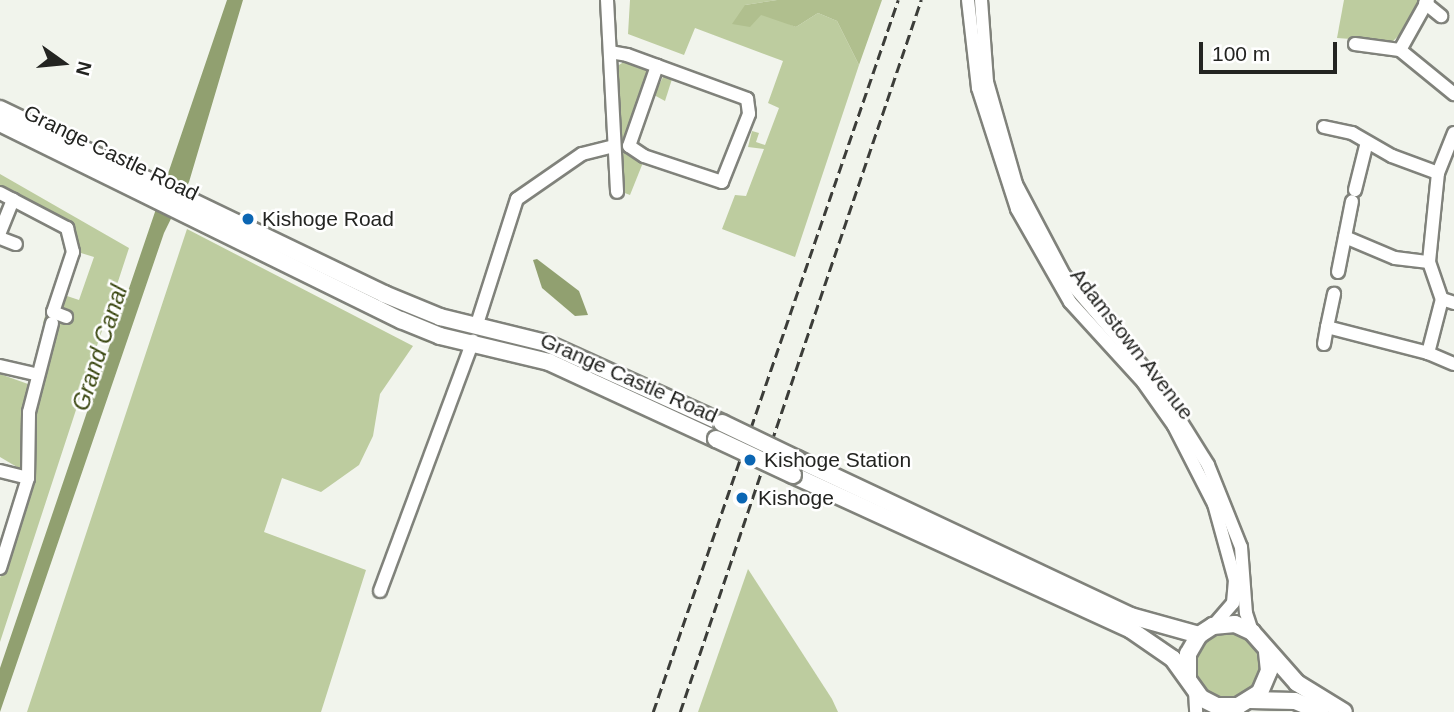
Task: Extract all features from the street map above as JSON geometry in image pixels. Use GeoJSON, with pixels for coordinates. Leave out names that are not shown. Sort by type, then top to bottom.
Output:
{"type":"FeatureCollection","features":[{"type":"Feature","properties":{"kind":"main road","name":"Grange Castle Road"},"geometry":{"type":"LineString","coordinates":[[0,109],[135,181],[384,294],[440,317],[545,343],[722,423],[795,467],[1131,630],[1173,659],[1192,685],[1217,706],[1295,701],[1321,712]]}},
{"type":"Feature","properties":{"kind":"main road","name":"Grange Castle Road"},"geometry":{"type":"LineString","coordinates":[[0,123],[135,181]]}},
{"type":"Feature","properties":{"kind":"main road","name":"Grange Castle Road"},"geometry":{"type":"LineString","coordinates":[[212,218],[401,320],[440,336],[473,341],[550,362],[716,439],[795,467],[1132,616],[1199,635]]}},
{"type":"Feature","properties":{"kind":"main road"},"geometry":{"type":"LineString","coordinates":[[1192,685],[1186,660],[1199,635],[1213,626],[1235,624],[1252,632],[1297,683],[1344,712]]}},
{"type":"Feature","properties":{"kind":"main road"},"geometry":{"type":"LineString","coordinates":[[1239,706],[1266,682],[1267,652]]}},
{"type":"Feature","properties":{"kind":"street"},"geometry":{"type":"LineString","coordinates":[[607,0],[617,192]]}},
{"type":"Feature","properties":{"kind":"street","name":"Adamstown Avenue"},"geometry":{"type":"LineString","coordinates":[[968,0],[978,89],[1017,209],[1070,302],[1143,382],[1174,426],[1214,504],[1235,580],[1233,603],[1213,626]]}},
{"type":"Feature","properties":{"kind":"street","name":"Adamstown Avenue"},"geometry":{"type":"LineString","coordinates":[[981,0],[987,82],[1016,184],[1064,275],[1156,382],[1208,465],[1241,547],[1246,613],[1252,632]]}},
{"type":"Feature","properties":{"kind":"street"},"geometry":{"type":"LineString","coordinates":[[1401,50],[1426,2],[1441,16]]}},
{"type":"Feature","properties":{"kind":"street"},"geometry":{"type":"LineString","coordinates":[[1355,44],[1401,50],[1454,94]]}},
{"type":"Feature","properties":{"kind":"street"},"geometry":{"type":"LineString","coordinates":[[610,52],[657,66],[751,104],[722,182],[644,156],[629,146],[657,66]]}},
{"type":"Feature","properties":{"kind":"street"},"geometry":{"type":"LineString","coordinates":[[1324,127],[1341,129],[1438,173]]}},
{"type":"Feature","properties":{"kind":"street"},"geometry":{"type":"LineString","coordinates":[[1428,353],[1448,301],[1429,262],[1438,173],[1454,133]]}},
{"type":"Feature","properties":{"kind":"street"},"geometry":{"type":"LineString","coordinates":[[1338,272],[1367,142]]}},
{"type":"Feature","properties":{"kind":"street"},"geometry":{"type":"LineString","coordinates":[[477,324],[517,199],[582,154],[614,145]]}},
{"type":"Feature","properties":{"kind":"street"},"geometry":{"type":"LineString","coordinates":[[0,193],[57,220],[73,241],[71,262],[53,312],[66,317]]}},
{"type":"Feature","properties":{"kind":"street"},"geometry":{"type":"LineString","coordinates":[[0,232],[13,199]]}},
{"type":"Feature","properties":{"kind":"street"},"geometry":{"type":"LineString","coordinates":[[1345,237],[1395,258],[1429,262]]}},
{"type":"Feature","properties":{"kind":"street"},"geometry":{"type":"LineString","coordinates":[[0,238],[16,244]]}},
{"type":"Feature","properties":{"kind":"street"},"geometry":{"type":"LineString","coordinates":[[1324,344],[1334,295]]}},
{"type":"Feature","properties":{"kind":"street"},"geometry":{"type":"LineString","coordinates":[[0,568],[28,478],[29,412],[52,323]]}},
{"type":"Feature","properties":{"kind":"street"},"geometry":{"type":"LineString","coordinates":[[1327,327],[1428,353],[1454,363]]}},
{"type":"Feature","properties":{"kind":"street"},"geometry":{"type":"LineString","coordinates":[[380,591],[473,341]]}},
{"type":"Feature","properties":{"kind":"street"},"geometry":{"type":"LineString","coordinates":[[0,366],[38,375]]}},
{"type":"Feature","properties":{"kind":"street"},"geometry":{"type":"LineString","coordinates":[[0,471],[28,478]]}},
{"type":"Feature","properties":{"kind":"street"},"geometry":{"type":"LineString","coordinates":[[1192,685],[1196,712]]}},
{"type":"Feature","properties":{"kind":"shaded area"},"geometry":{"type":"Polygon","coordinates":[[[227,0],[243,0],[189,182],[164,233],[0,712],[0,668],[227,0]]]}},
{"type":"Feature","properties":{"kind":"shaded area"},"geometry":{"type":"Polygon","coordinates":[[[630,0],[777,0],[745,5],[796,27],[818,13],[837,21],[859,65],[795,257],[722,229],[735,195],[746,196],[764,149],[748,147],[752,131],[759,133],[756,142],[765,145],[779,108],[768,103],[783,61],[695,28],[684,55],[628,34],[630,0]]]}},
{"type":"Feature","properties":{"kind":"shaded area"},"geometry":{"type":"Polygon","coordinates":[[[777,0],[882,0],[859,65],[837,21],[818,13],[796,27],[761,15],[750,27],[732,24],[745,5],[777,0]]]}},
{"type":"Feature","properties":{"kind":"shaded area"},"geometry":{"type":"Polygon","coordinates":[[[1344,0],[1423,0],[1408,27],[1392,42],[1337,38],[1344,0]]]}},
{"type":"Feature","properties":{"kind":"shaded area"},"geometry":{"type":"Polygon","coordinates":[[[628,59],[646,67],[650,73],[627,151],[644,160],[630,195],[622,192],[616,67],[628,59]]]}},
{"type":"Feature","properties":{"kind":"shaded area"},"geometry":{"type":"Polygon","coordinates":[[[663,77],[672,79],[665,101],[654,95],[663,77]]]}},
{"type":"Feature","properties":{"kind":"shaded area"},"geometry":{"type":"Polygon","coordinates":[[[0,174],[129,248],[0,642],[0,578],[32,484],[33,415],[54,326],[43,323],[45,316],[63,322],[60,306],[66,287],[67,296],[79,300],[94,257],[81,253],[77,258],[71,225],[0,188],[0,174]]]}},
{"type":"Feature","properties":{"kind":"shaded area"},"geometry":{"type":"Polygon","coordinates":[[[187,229],[413,346],[380,394],[373,436],[359,465],[321,492],[282,478],[264,532],[366,570],[321,712],[27,712],[187,229]]]}},
{"type":"Feature","properties":{"kind":"shaded area"},"geometry":{"type":"Polygon","coordinates":[[[537,259],[579,291],[588,315],[575,316],[542,288],[533,260],[537,259]]]}},
{"type":"Feature","properties":{"kind":"shaded area"},"geometry":{"type":"Polygon","coordinates":[[[0,374],[28,384],[22,470],[0,457],[0,374]]]}},
{"type":"Feature","properties":{"kind":"shaded area"},"geometry":{"type":"Polygon","coordinates":[[[748,569],[832,699],[838,712],[698,712],[748,569]]]}},
{"type":"Feature","properties":{"kind":"shaded area"},"geometry":{"type":"Polygon","coordinates":[[[1228,631],[1241,634],[1252,641],[1259,652],[1262,665],[1259,678],[1252,689],[1241,696],[1228,699],[1215,696],[1204,689],[1197,678],[1194,665],[1197,652],[1204,641],[1215,634],[1228,631]]]}},
{"type":"Feature","properties":{"kind":"railway"},"geometry":{"type":"LineString","coordinates":[[653,712],[898,0]]}},
{"type":"Feature","properties":{"kind":"railway"},"geometry":{"type":"LineString","coordinates":[[680,712],[921,0]]}},
{"type":"Feature","properties":{"kind":"place","name":"Kishoge Road"},"geometry":{"type":"Point","coordinates":[248,219]}},
{"type":"Feature","properties":{"kind":"place","name":"Kishoge Station"},"geometry":{"type":"Point","coordinates":[750,460]}},
{"type":"Feature","properties":{"kind":"place","name":"Kishoge"},"geometry":{"type":"Point","coordinates":[742,498]}},
{"type":"Feature","properties":{"kind":"water label","name":"Grand Canal"},"geometry":{"type":"Point","coordinates":[100,348]}}]}
